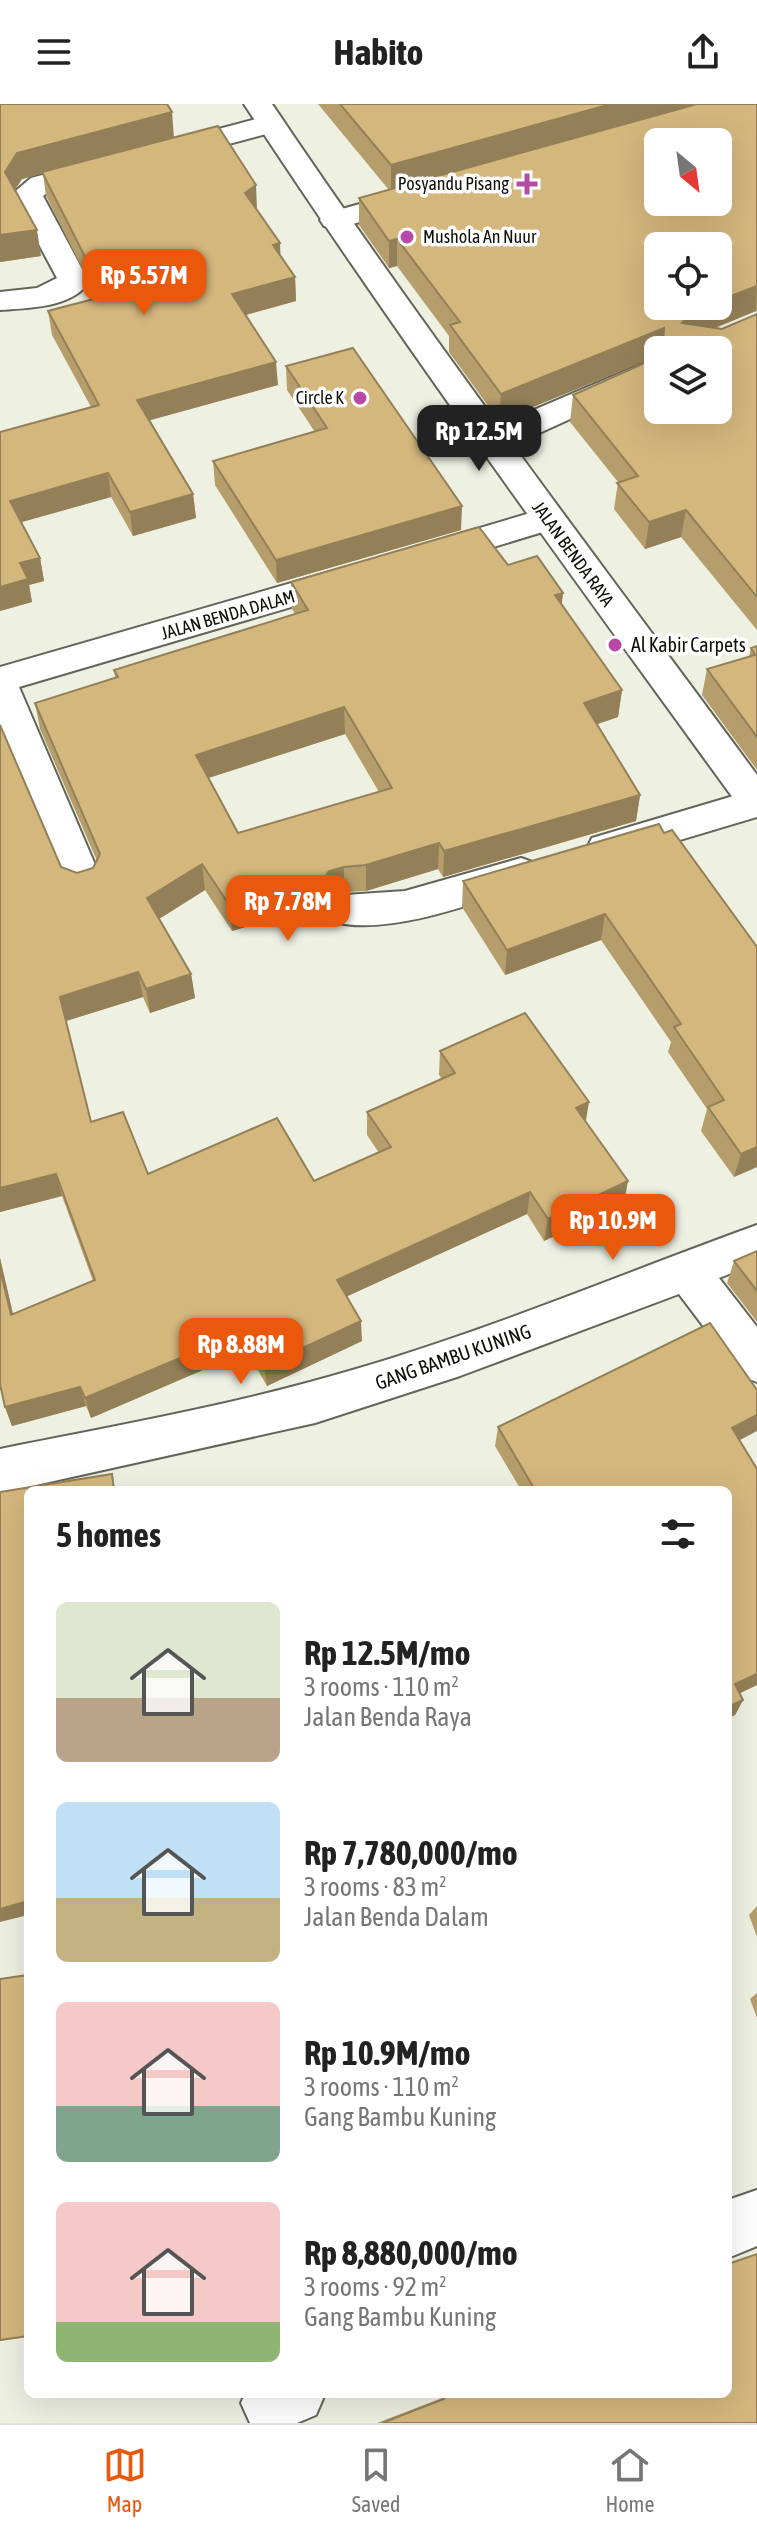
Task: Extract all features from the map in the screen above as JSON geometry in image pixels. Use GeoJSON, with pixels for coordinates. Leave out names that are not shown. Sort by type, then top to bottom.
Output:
{"type":"FeatureCollection","features":[{"type":"Feature","properties":{"kind":"street","name":"JALAN BENDA RAYA"},"geometry":{"type":"LineString","coordinates":[[264,114],[335,220],[547,519],[757,803]]}},
{"type":"Feature","properties":{"kind":"street"},"geometry":{"type":"LineString","coordinates":[[0,301],[43,297],[74,282],[27,197],[34,187],[264,114]]}},
{"type":"Feature","properties":{"kind":"street"},"geometry":{"type":"LineString","coordinates":[[335,220],[439,190]]}},
{"type":"Feature","properties":{"kind":"street"},"geometry":{"type":"LineString","coordinates":[[492,441],[644,373]]}},
{"type":"Feature","properties":{"kind":"street","name":"JALAN BENDA DALAM"},"geometry":{"type":"LineString","coordinates":[[0,683],[547,519]]}},
{"type":"Feature","properties":{"kind":"street"},"geometry":{"type":"LineString","coordinates":[[0,683],[83,881]]}},
{"type":"Feature","properties":{"kind":"street"},"geometry":{"type":"LineString","coordinates":[[345,910],[405,906],[757,803]]}},
{"type":"Feature","properties":{"kind":"street","name":"GANG BAMBU KUNING"},"geometry":{"type":"LineString","coordinates":[[0,1471],[243,1421],[359,1389],[493,1344],[757,1244]]}},
{"type":"Feature","properties":{"kind":"street"},"geometry":{"type":"LineString","coordinates":[[687,1270],[757,1362]]}},
{"type":"Feature","properties":{"kind":"street"},"geometry":{"type":"LineString","coordinates":[[732,2227],[757,2218]]}},
{"type":"Feature","properties":{"kind":"building"},"geometry":{"type":"Polygon","coordinates":[[[0,104],[167,104],[172,112],[17,153],[5,172],[37,230],[0,235],[0,104]]]}},
{"type":"Feature","properties":{"kind":"building"},"geometry":{"type":"Polygon","coordinates":[[[340,104],[611,104],[391,165],[340,104]]]}},
{"type":"Feature","properties":{"kind":"building"},"geometry":{"type":"Polygon","coordinates":[[[697,104],[757,104],[757,286],[732,296],[732,232],[644,232],[644,320],[684,320],[682,323],[722,329],[757,314],[757,597],[686,510],[649,522],[617,483],[638,476],[573,395],[644,363],[644,424],[732,424],[732,336],[664,336],[664,328],[501,394],[450,325],[460,322],[397,239],[389,241],[359,198],[697,104]]]}},
{"type":"Feature","properties":{"kind":"building"},"geometry":{"type":"Polygon","coordinates":[[[218,126],[256,185],[245,193],[280,243],[273,245],[295,277],[232,294],[276,362],[137,400],[193,494],[130,512],[108,473],[10,501],[40,558],[20,563],[28,579],[0,587],[0,432],[99,405],[48,311],[105,296],[42,172],[218,126]]]}},
{"type":"Feature","properties":{"kind":"building"},"geometry":{"type":"Polygon","coordinates":[[[353,348],[462,506],[276,560],[213,461],[327,428],[286,366],[353,348]]]}},
{"type":"Feature","properties":{"kind":"building"},"geometry":{"type":"Polygon","coordinates":[[[479,527],[508,565],[537,556],[563,593],[555,595],[622,690],[584,703],[640,795],[444,851],[439,843],[366,865],[329,871],[325,877],[230,906],[202,864],[147,898],[191,974],[146,989],[138,972],[60,997],[91,1122],[123,1112],[148,1174],[277,1118],[314,1181],[391,1147],[367,1112],[455,1073],[440,1051],[525,1013],[589,1102],[576,1108],[628,1181],[548,1219],[530,1192],[337,1280],[361,1321],[264,1366],[244,1331],[85,1398],[80,1387],[5,1407],[0,1384],[0,1269],[11,1315],[95,1280],[56,1174],[0,1188],[0,725],[61,867],[77,873],[93,868],[100,854],[35,703],[118,677],[114,670],[308,610],[291,582],[479,527]],[[344,707],[196,755],[238,833],[392,788],[344,707]]]}},
{"type":"Feature","properties":{"kind":"building"},"geometry":{"type":"Polygon","coordinates":[[[757,646],[757,737],[707,669],[755,655],[751,648],[757,646]]]}},
{"type":"Feature","properties":{"kind":"building"},"geometry":{"type":"Polygon","coordinates":[[[659,824],[664,833],[672,830],[757,947],[757,1147],[741,1154],[708,1107],[724,1100],[674,1027],[681,1024],[605,914],[507,950],[463,881],[659,824]]]}},
{"type":"Feature","properties":{"kind":"building"},"geometry":{"type":"Polygon","coordinates":[[[757,1251],[757,1291],[734,1261],[757,1251]]]}},
{"type":"Feature","properties":{"kind":"building"},"geometry":{"type":"Polygon","coordinates":[[[710,1323],[757,1390],[757,1415],[732,1428],[757,1469],[757,1674],[735,1684],[743,1700],[732,1705],[732,1486],[533,1486],[498,1427],[710,1323]]]}},
{"type":"Feature","properties":{"kind":"building"},"geometry":{"type":"Polygon","coordinates":[[[112,1474],[114,1486],[37,1486],[112,1474]]]}},
{"type":"Feature","properties":{"kind":"building"},"geometry":{"type":"Polygon","coordinates":[[[24,1488],[24,1902],[0,1909],[0,1492],[24,1488]]]}},
{"type":"Feature","properties":{"kind":"building"},"geometry":{"type":"Polygon","coordinates":[[[24,1976],[24,2337],[0,2340],[0,1979],[24,1976]]]}},
{"type":"Feature","properties":{"kind":"building"},"geometry":{"type":"Polygon","coordinates":[[[757,2254],[757,2423],[382,2423],[444,2398],[732,2398],[732,2263],[757,2254]]]}},
{"type":"Feature","properties":{"kind":"place","name":"Posyandu Pisang"},"geometry":{"type":"Point","coordinates":[527,184]}},
{"type":"Feature","properties":{"kind":"place","name":"Mushola An Nuur"},"geometry":{"type":"Point","coordinates":[407,237]}},
{"type":"Feature","properties":{"kind":"place","name":"Circle K"},"geometry":{"type":"Point","coordinates":[360,398]}},
{"type":"Feature","properties":{"kind":"place","name":"Al Kabir Carpets"},"geometry":{"type":"Point","coordinates":[615,645]}}]}
